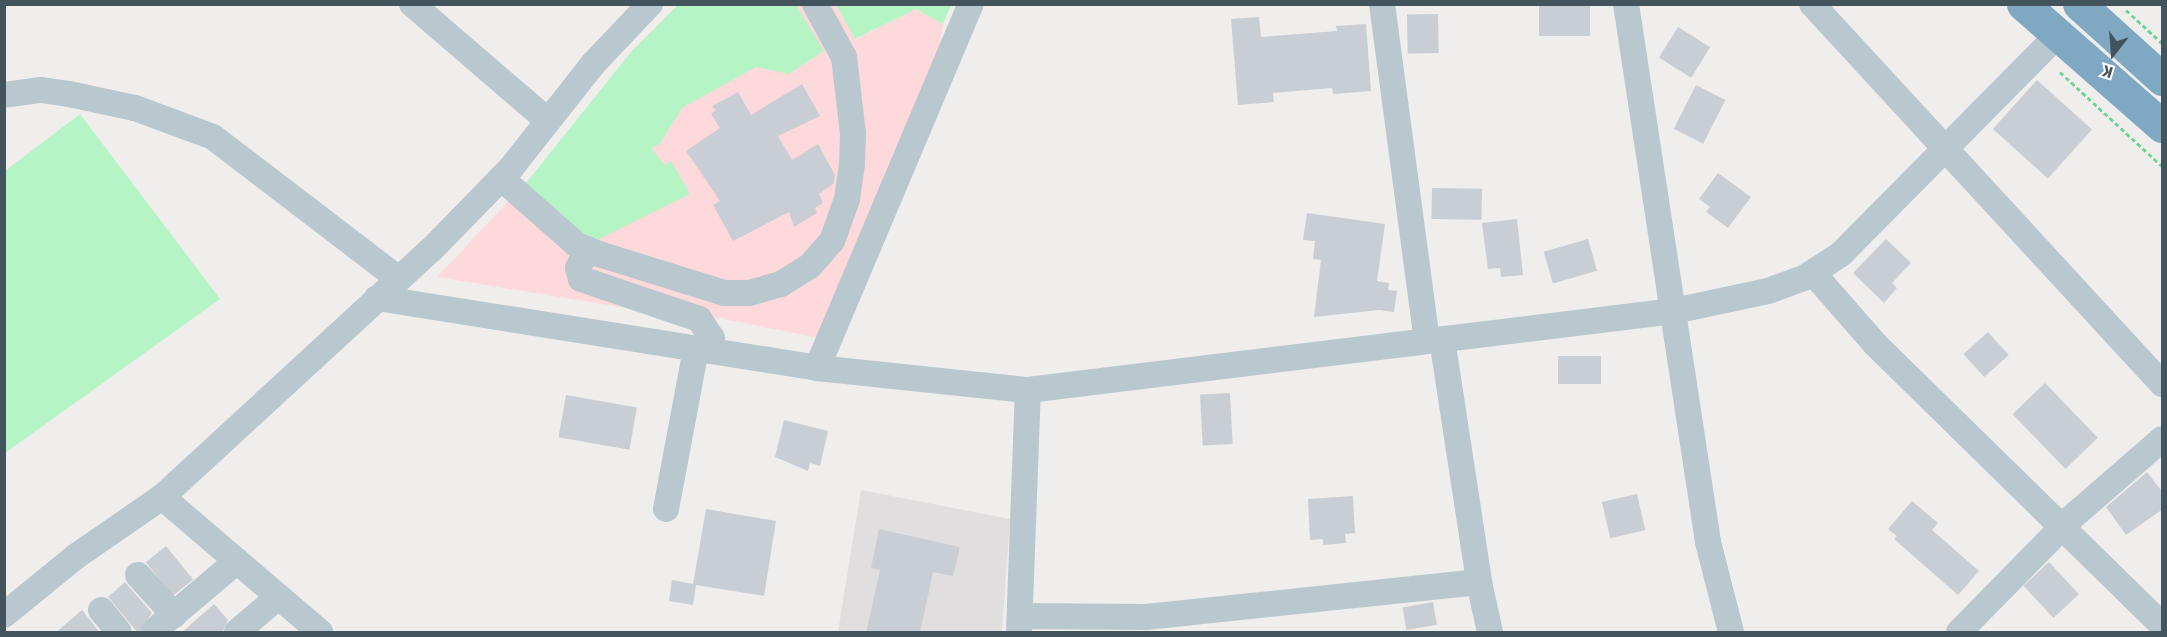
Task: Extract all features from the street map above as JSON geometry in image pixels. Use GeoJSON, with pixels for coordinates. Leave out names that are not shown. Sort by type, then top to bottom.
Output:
{"type":"FeatureCollection","features":[{"type":"Feature","properties":{"kind":"highway"},"geometry":{"type":"LineString","coordinates":[[2023,4],[2049,44],[2163,126]]}},
{"type":"Feature","properties":{"kind":"highway"},"geometry":{"type":"LineString","coordinates":[[2079,4],[2163,79]]}},
{"type":"Feature","properties":{"kind":"street"},"geometry":{"type":"LineString","coordinates":[[412,4],[548,121]]}},
{"type":"Feature","properties":{"kind":"street"},"geometry":{"type":"LineString","coordinates":[[4,615],[14,592],[162,497],[399,279],[501,178],[593,64],[650,4]]}},
{"type":"Feature","properties":{"kind":"street"},"geometry":{"type":"LineString","coordinates":[[501,178],[586,249],[724,293],[749,293],[781,284],[810,266],[832,241],[847,199],[854,134],[844,57],[815,4]]}},
{"type":"Feature","properties":{"kind":"street"},"geometry":{"type":"LineString","coordinates":[[817,368],[971,4]]}},
{"type":"Feature","properties":{"kind":"street"},"geometry":{"type":"LineString","coordinates":[[1382,4],[1434,340],[1490,633]]}},
{"type":"Feature","properties":{"kind":"street"},"geometry":{"type":"LineString","coordinates":[[1626,4],[1708,542],[1731,633]]}},
{"type":"Feature","properties":{"kind":"street"},"geometry":{"type":"LineString","coordinates":[[1812,4],[1946,146],[2163,384]]}},
{"type":"Feature","properties":{"kind":"street"},"geometry":{"type":"LineString","coordinates":[[377,298],[817,368],[1028,390],[1674,311],[1768,291],[1812,273],[1841,254],[2049,44]]}},
{"type":"Feature","properties":{"kind":"street"},"geometry":{"type":"LineString","coordinates":[[4,95],[42,90],[69,94],[135,108],[213,137],[399,279]]}},
{"type":"Feature","properties":{"kind":"street"},"geometry":{"type":"LineString","coordinates":[[586,249],[578,268],[581,279],[699,319],[712,338],[703,350],[666,508]]}},
{"type":"Feature","properties":{"kind":"street"},"geometry":{"type":"LineString","coordinates":[[1812,273],[1876,345],[2163,625]]}},
{"type":"Feature","properties":{"kind":"street"},"geometry":{"type":"LineString","coordinates":[[1028,390],[1020,624],[1146,617],[1479,582]]}},
{"type":"Feature","properties":{"kind":"street"},"geometry":{"type":"LineString","coordinates":[[1959,633],[2064,526],[2163,439]]}},
{"type":"Feature","properties":{"kind":"street"},"geometry":{"type":"LineString","coordinates":[[162,497],[320,633]]}},
{"type":"Feature","properties":{"kind":"street"},"geometry":{"type":"LineString","coordinates":[[153,633],[237,561]]}},
{"type":"Feature","properties":{"kind":"street"},"geometry":{"type":"LineString","coordinates":[[138,575],[174,615]]}},
{"type":"Feature","properties":{"kind":"street"},"geometry":{"type":"LineString","coordinates":[[237,633],[278,597]]}},
{"type":"Feature","properties":{"kind":"street"},"geometry":{"type":"LineString","coordinates":[[100,610],[119,633]]}},
{"type":"Feature","properties":{"kind":"path"},"geometry":{"type":"LineString","coordinates":[[2119,4],[2163,43]]}},
{"type":"Feature","properties":{"kind":"path"},"geometry":{"type":"LineString","coordinates":[[2049,44],[2163,166]]}},
{"type":"Feature","properties":{"kind":"shaded area"},"geometry":{"type":"Polygon","coordinates":[[[678,5],[836,5],[856,39],[916,9],[943,24],[937,62],[818,338],[720,318],[700,320],[437,277],[542,165],[631,52],[678,5]]]}},
{"type":"Feature","properties":{"kind":"shaded area"},"geometry":{"type":"Polygon","coordinates":[[[861,490],[1010,519],[1002,632],[838,632],[861,490]]]}},
{"type":"Feature","properties":{"kind":"green space"},"geometry":{"type":"Polygon","coordinates":[[[678,5],[796,5],[824,51],[789,74],[756,67],[682,108],[659,145],[651,148],[665,165],[671,161],[690,194],[595,241],[584,236],[526,183],[631,52],[678,5]]]}},
{"type":"Feature","properties":{"kind":"green space"},"geometry":{"type":"Polygon","coordinates":[[[836,5],[951,5],[943,24],[916,9],[855,39],[836,5]]]}},
{"type":"Feature","properties":{"kind":"green space"},"geometry":{"type":"Polygon","coordinates":[[[80,114],[220,299],[5,453],[5,171],[80,114]]]}},
{"type":"Feature","properties":{"kind":"building"},"geometry":{"type":"Polygon","coordinates":[[[1539,4],[1590,4],[1590,36],[1539,36],[1539,4]]]}},
{"type":"Feature","properties":{"kind":"building"},"geometry":{"type":"Polygon","coordinates":[[[1438,14],[1439,53],[1408,54],[1407,15],[1438,14]]]}},
{"type":"Feature","properties":{"kind":"building"},"geometry":{"type":"Polygon","coordinates":[[[1259,17],[1261,37],[1337,31],[1336,26],[1366,24],[1371,91],[1333,94],[1332,88],[1273,93],[1274,102],[1238,105],[1231,19],[1259,17]]]}},
{"type":"Feature","properties":{"kind":"building"},"geometry":{"type":"Polygon","coordinates":[[[1678,27],[1710,47],[1691,78],[1659,58],[1678,27]]]}},
{"type":"Feature","properties":{"kind":"building"},"geometry":{"type":"Polygon","coordinates":[[[2037,80],[2092,130],[2048,179],[1993,129],[2037,80]]]}},
{"type":"Feature","properties":{"kind":"building"},"geometry":{"type":"Polygon","coordinates":[[[802,84],[820,116],[778,136],[792,160],[818,144],[835,175],[834,183],[819,194],[823,203],[815,208],[817,213],[794,227],[789,212],[733,241],[713,205],[720,201],[686,151],[720,128],[711,114],[716,110],[712,106],[738,92],[751,115],[802,84]]]}},
{"type":"Feature","properties":{"kind":"building"},"geometry":{"type":"Polygon","coordinates":[[[1696,85],[1725,100],[1703,144],[1674,129],[1696,85]]]}},
{"type":"Feature","properties":{"kind":"building"},"geometry":{"type":"Polygon","coordinates":[[[1718,173],[1751,197],[1728,228],[1706,212],[1710,207],[1699,199],[1718,173]]]}},
{"type":"Feature","properties":{"kind":"building"},"geometry":{"type":"Polygon","coordinates":[[[1432,188],[1482,189],[1481,220],[1431,219],[1432,188]]]}},
{"type":"Feature","properties":{"kind":"building"},"geometry":{"type":"Polygon","coordinates":[[[1307,213],[1385,224],[1377,281],[1389,283],[1388,290],[1397,291],[1394,312],[1379,310],[1314,317],[1321,260],[1313,259],[1315,241],[1303,240],[1307,213]]]}},
{"type":"Feature","properties":{"kind":"building"},"geometry":{"type":"Polygon","coordinates":[[[1517,219],[1523,275],[1501,277],[1500,268],[1488,269],[1482,223],[1517,219]]]}},
{"type":"Feature","properties":{"kind":"building"},"geometry":{"type":"Polygon","coordinates":[[[1588,239],[1597,271],[1553,283],[1544,252],[1588,239]]]}},
{"type":"Feature","properties":{"kind":"building"},"geometry":{"type":"Polygon","coordinates":[[[1886,239],[1911,263],[1892,283],[1897,288],[1884,303],[1853,273],[1886,239]]]}},
{"type":"Feature","properties":{"kind":"building"},"geometry":{"type":"Polygon","coordinates":[[[1988,332],[2009,355],[1984,377],[1963,354],[1988,332]]]}},
{"type":"Feature","properties":{"kind":"building"},"geometry":{"type":"Polygon","coordinates":[[[1558,356],[1601,356],[1601,384],[1558,384],[1558,356]]]}},
{"type":"Feature","properties":{"kind":"building"},"geometry":{"type":"Polygon","coordinates":[[[2045,383],[2098,438],[2065,469],[2013,414],[2045,383]]]}},
{"type":"Feature","properties":{"kind":"building"},"geometry":{"type":"Polygon","coordinates":[[[1230,393],[1233,444],[1203,446],[1200,395],[1230,393]]]}},
{"type":"Feature","properties":{"kind":"building"},"geometry":{"type":"Polygon","coordinates":[[[566,395],[637,408],[629,450],[559,437],[566,395]]]}},
{"type":"Feature","properties":{"kind":"building"},"geometry":{"type":"Polygon","coordinates":[[[784,420],[828,431],[820,466],[810,463],[808,471],[775,457],[784,420]]]}},
{"type":"Feature","properties":{"kind":"building"},"geometry":{"type":"Polygon","coordinates":[[[2147,472],[2163,493],[2163,509],[2126,535],[2106,507],[2147,472]]]}},
{"type":"Feature","properties":{"kind":"building"},"geometry":{"type":"Polygon","coordinates":[[[1637,494],[1645,530],[1610,538],[1602,502],[1637,494]]]}},
{"type":"Feature","properties":{"kind":"building"},"geometry":{"type":"Polygon","coordinates":[[[1353,496],[1355,533],[1345,534],[1346,543],[1323,545],[1323,539],[1310,540],[1308,499],[1353,496]]]}},
{"type":"Feature","properties":{"kind":"building"},"geometry":{"type":"Polygon","coordinates":[[[1912,501],[1938,523],[1932,530],[1979,571],[1958,595],[1894,539],[1897,536],[1888,529],[1912,501]]]}},
{"type":"Feature","properties":{"kind":"building"},"geometry":{"type":"Polygon","coordinates":[[[706,509],[776,521],[764,596],[696,585],[693,605],[669,601],[672,580],[693,584],[706,509]]]}},
{"type":"Feature","properties":{"kind":"building"},"geometry":{"type":"Polygon","coordinates":[[[879,529],[960,547],[953,576],[933,572],[920,633],[866,633],[880,570],[871,568],[879,529]]]}},
{"type":"Feature","properties":{"kind":"building"},"geometry":{"type":"Polygon","coordinates":[[[166,546],[193,579],[173,596],[146,562],[166,546]]]}},
{"type":"Feature","properties":{"kind":"building"},"geometry":{"type":"Polygon","coordinates":[[[2049,562],[2079,594],[2053,618],[2023,586],[2049,562]]]}},
{"type":"Feature","properties":{"kind":"building"},"geometry":{"type":"Polygon","coordinates":[[[125,582],[152,613],[138,633],[108,597],[125,582]]]}},
{"type":"Feature","properties":{"kind":"building"},"geometry":{"type":"Polygon","coordinates":[[[1433,602],[1437,625],[1406,630],[1402,607],[1433,602]]]}},
{"type":"Feature","properties":{"kind":"building"},"geometry":{"type":"Polygon","coordinates":[[[214,604],[228,620],[222,633],[181,633],[214,604]]]}},
{"type":"Feature","properties":{"kind":"building"},"geometry":{"type":"Polygon","coordinates":[[[82,610],[100,633],[55,633],[82,610]]]}}]}
